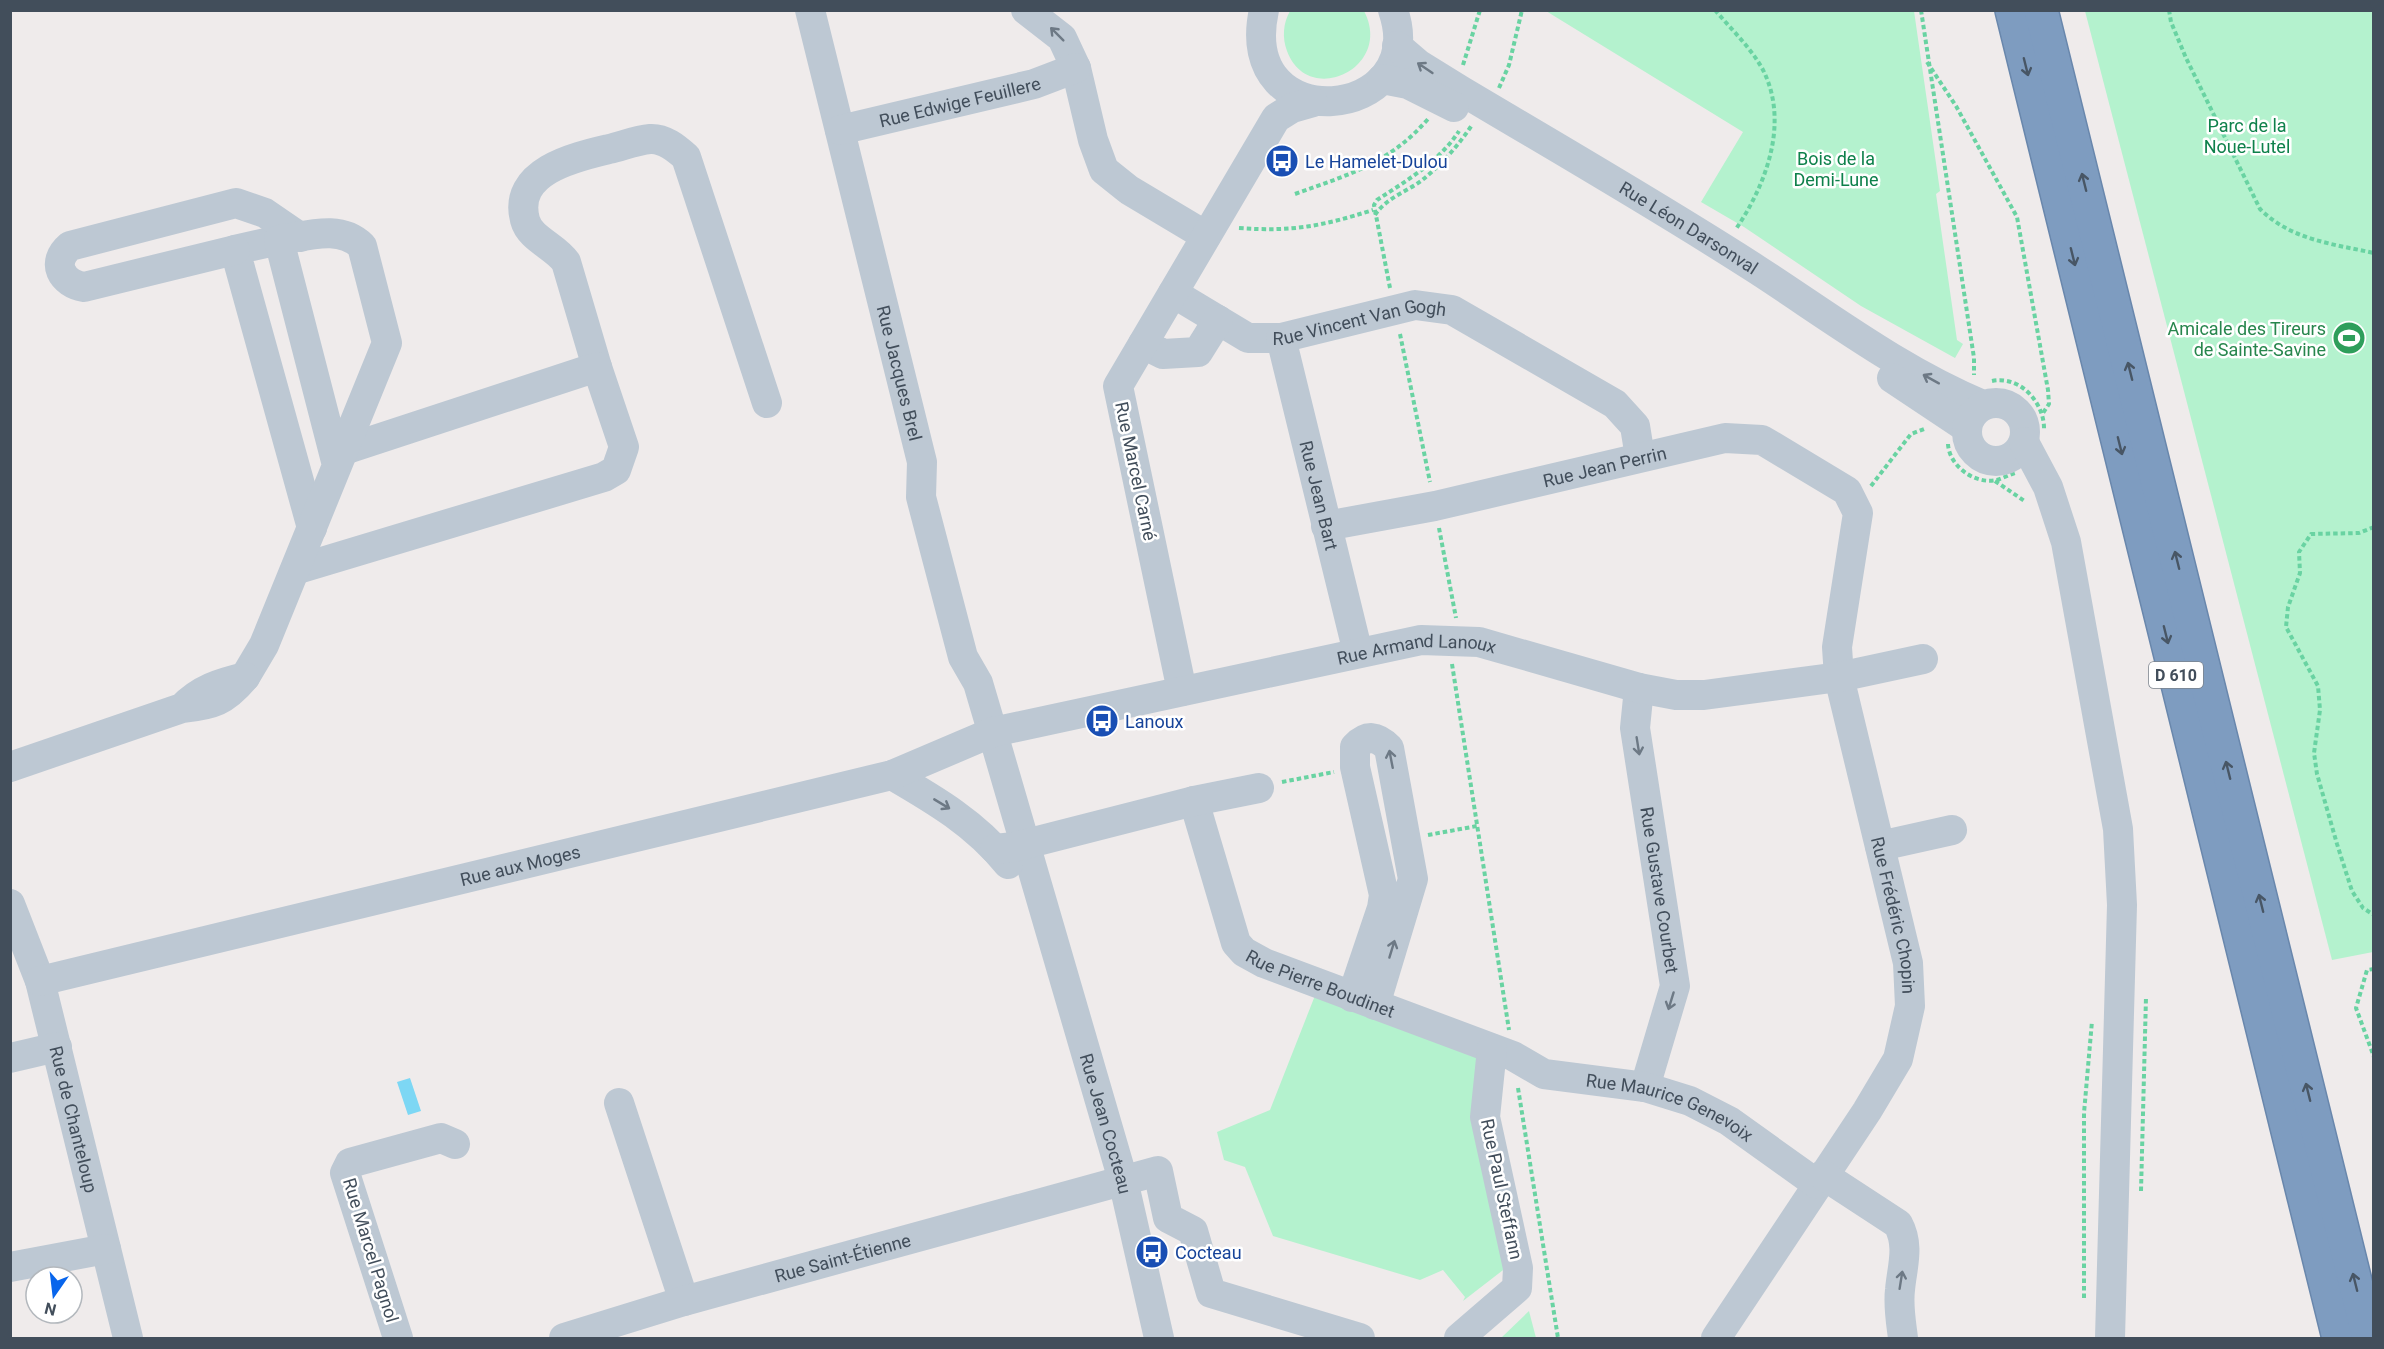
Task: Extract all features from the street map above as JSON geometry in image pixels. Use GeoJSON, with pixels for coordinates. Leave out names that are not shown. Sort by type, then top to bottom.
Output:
{"type":"FeatureCollection","features":[{"type":"Feature","properties":{"kind":"highway","name":"D 610"},"geometry":{"type":"LineString","coordinates":[[2012,10],[2339,1338]]}},
{"type":"Feature","properties":{"kind":"highway","name":"D 610"},"geometry":{"type":"LineString","coordinates":[[2041,10],[2369,1338]]}},
{"type":"Feature","properties":{"kind":"highway"},"geometry":{"type":"LineString","coordinates":[[2288,1131],[2330,1338]]}},
{"type":"Feature","properties":{"kind":"street","name":"Rue Jacques Brel"},"geometry":{"type":"LineString","coordinates":[[810,10],[922,462],[921,497],[963,657],[978,682],[993,732]]}},
{"type":"Feature","properties":{"kind":"street"},"geometry":{"type":"LineString","coordinates":[[1026,10],[1062,38],[1076,68],[1093,140],[1104,170],[1129,190],[1210,227]]}},
{"type":"Feature","properties":{"kind":"street"},"geometry":{"type":"LineString","coordinates":[[1264,10],[1260,33],[1263,55],[1274,75],[1290,91],[1313,102]]}},
{"type":"Feature","properties":{"kind":"street"},"geometry":{"type":"LineString","coordinates":[[1276,118],[1292,108],[1313,102],[1338,103],[1362,95],[1382,79],[1392,63],[1397,46],[1397,23],[1393,10]]}},
{"type":"Feature","properties":{"kind":"street","name":"Rue Léon Darsonval"},"geometry":{"type":"LineString","coordinates":[[1397,46],[1447,93],[1476,113],[1757,270],[1962,409]]}},
{"type":"Feature","properties":{"kind":"street","name":"Rue Edwige Feuillere"},"geometry":{"type":"LineString","coordinates":[[840,130],[1034,84],[1076,68]]}},
{"type":"Feature","properties":{"kind":"street"},"geometry":{"type":"LineString","coordinates":[[1274,75],[1277,93],[1276,118]]}},
{"type":"Feature","properties":{"kind":"street","name":"Rue Léon Darsonval"},"geometry":{"type":"LineString","coordinates":[[1382,79],[1447,93]]}},
{"type":"Feature","properties":{"kind":"street","name":"Rue Marcel Carné"},"geometry":{"type":"LineString","coordinates":[[1182,691],[1118,386],[1276,118]]}},
{"type":"Feature","properties":{"kind":"street"},"geometry":{"type":"LineString","coordinates":[[295,570],[604,477],[616,470],[624,447],[597,367],[566,262],[558,251],[528,230],[524,219],[528,187],[553,165],[569,159],[651,139],[667,142],[686,157],[767,402]]}},
{"type":"Feature","properties":{"kind":"street"},"geometry":{"type":"LineString","coordinates":[[10,767],[182,708],[203,706],[230,695],[245,677],[264,645],[341,458],[387,343],[362,246],[353,237],[335,232],[290,238],[84,287],[72,285],[63,279],[59,270],[63,252],[70,246],[236,202],[265,213],[290,238],[341,458]]}},
{"type":"Feature","properties":{"kind":"street"},"geometry":{"type":"LineString","coordinates":[[235,250],[312,528]]}},
{"type":"Feature","properties":{"kind":"street","name":"Rue Vincent Van Gogh"},"geometry":{"type":"LineString","coordinates":[[1173,293],[1248,338],[1281,338],[1415,304],[1452,310],[1615,404],[1635,426],[1640,457]]}},
{"type":"Feature","properties":{"kind":"street"},"geometry":{"type":"LineString","coordinates":[[1143,344],[1163,354],[1198,352],[1218,320]]}},
{"type":"Feature","properties":{"kind":"street","name":"Rue Jean Bart"},"geometry":{"type":"LineString","coordinates":[[1281,338],[1358,652]]}},
{"type":"Feature","properties":{"kind":"street"},"geometry":{"type":"LineString","coordinates":[[341,458],[597,367]]}},
{"type":"Feature","properties":{"kind":"street"},"geometry":{"type":"LineString","coordinates":[[2013,463],[2024,422],[2012,406],[1992,402],[1962,409],[1970,445],[1975,453],[1982,458],[2013,463],[2066,542],[2118,829],[2121,917],[2110,1338]]}},
{"type":"Feature","properties":{"kind":"street","name":"Rue Jean Perrin"},"geometry":{"type":"LineString","coordinates":[[1326,526],[1435,506],[1725,438],[1762,440],[1847,491],[1856,509]]}},
{"type":"Feature","properties":{"kind":"street","name":"Rue Frédéric Chopin"},"geometry":{"type":"LineString","coordinates":[[1716,1338],[1867,1111],[1898,1059],[1910,1006],[1908,963],[1839,677],[1837,647],[1856,509]]}},
{"type":"Feature","properties":{"kind":"street","name":"Rue Armand Lanoux"},"geometry":{"type":"LineString","coordinates":[[993,732],[1421,640],[1453,640],[1504,649],[1639,688],[1676,695],[1704,694],[1839,677],[1923,659]]}},
{"type":"Feature","properties":{"kind":"street","name":"Rue Gustave Courbet"},"geometry":{"type":"LineString","coordinates":[[1639,688],[1635,728],[1675,986],[1646,1086]]}},
{"type":"Feature","properties":{"kind":"street","name":"Rue aux Moges"},"geometry":{"type":"LineString","coordinates":[[40,981],[892,775],[993,732]]}},
{"type":"Feature","properties":{"kind":"street","name":"Rue Jean Cocteau"},"geometry":{"type":"LineString","coordinates":[[993,732],[1042,910],[1123,1180],[1159,1338]]}},
{"type":"Feature","properties":{"kind":"street"},"geometry":{"type":"LineString","coordinates":[[1371,737],[1381,740],[1389,748],[1413,879],[1364,1001],[1384,895],[1355,767],[1355,747],[1362,740],[1371,737]]}},
{"type":"Feature","properties":{"kind":"street","name":"Rue Jean Cocteau"},"geometry":{"type":"LineString","coordinates":[[892,775],[949,808],[995,849],[1042,910]]}},
{"type":"Feature","properties":{"kind":"street"},"geometry":{"type":"LineString","coordinates":[[995,849],[1025,845],[1194,801],[1259,788]]}},
{"type":"Feature","properties":{"kind":"street","name":"Rue Pierre Boudinet"},"geometry":{"type":"LineString","coordinates":[[1194,801],[1236,943],[1244,952],[1364,1001],[1502,1053]]}},
{"type":"Feature","properties":{"kind":"street"},"geometry":{"type":"LineString","coordinates":[[1880,846],[1952,830]]}},
{"type":"Feature","properties":{"kind":"street","name":"Rue de Chanteloup"},"geometry":{"type":"LineString","coordinates":[[10,904],[40,981],[128,1338]]}},
{"type":"Feature","properties":{"kind":"street"},"geometry":{"type":"LineString","coordinates":[[10,1058],[57,1047]]}},
{"type":"Feature","properties":{"kind":"street","name":"Rue Maurice Genevoix"},"geometry":{"type":"LineString","coordinates":[[1502,1053],[1544,1074],[1646,1086],[1690,1101],[1729,1121],[1820,1179],[1898,1224],[1903,1234],[1905,1257],[1899,1303],[1903,1338]]}},
{"type":"Feature","properties":{"kind":"street","name":"Rue Paul Steffann"},"geometry":{"type":"LineString","coordinates":[[1459,1338],[1517,1288],[1518,1268],[1485,1118],[1502,1053]]}},
{"type":"Feature","properties":{"kind":"street"},"geometry":{"type":"LineString","coordinates":[[619,1103],[684,1301]]}},
{"type":"Feature","properties":{"kind":"street","name":"Rue Marcel Pagnol"},"geometry":{"type":"LineString","coordinates":[[398,1338],[345,1173],[350,1163],[378,1154],[441,1138],[455,1144]]}},
{"type":"Feature","properties":{"kind":"street"},"geometry":{"type":"LineString","coordinates":[[1123,1180],[1158,1171],[1168,1218],[1193,1230],[1211,1293],[1360,1338]]}},
{"type":"Feature","properties":{"kind":"street","name":"Rue Saint-Étienne"},"geometry":{"type":"LineString","coordinates":[[564,1338],[684,1301],[1123,1180]]}},
{"type":"Feature","properties":{"kind":"street"},"geometry":{"type":"LineString","coordinates":[[10,1267],[106,1249]]}},
{"type":"Feature","properties":{"kind":"path"},"geometry":{"type":"LineString","coordinates":[[1295,194],[1356,172],[1387,157],[1422,126],[1447,93],[1469,50],[1480,10]]}},
{"type":"Feature","properties":{"kind":"path"},"geometry":{"type":"LineString","coordinates":[[1522,10],[1509,65],[1497,92],[1439,154],[1414,176],[1377,200],[1374,213],[1456,614],[1451,656],[1478,826],[1502,1053],[1558,1338]]}},
{"type":"Feature","properties":{"kind":"path"},"geometry":{"type":"LineString","coordinates":[[1715,10],[1761,67],[1771,88],[1774,109],[1773,139],[1764,178],[1750,208],[1733,233]]}},
{"type":"Feature","properties":{"kind":"path"},"geometry":{"type":"LineString","coordinates":[[1920,10],[1926,62],[1974,358],[1962,409]]}},
{"type":"Feature","properties":{"kind":"path"},"geometry":{"type":"LineString","coordinates":[[2169,10],[2171,22],[2186,58],[2260,209],[2273,221],[2297,235],[2373,254]]}},
{"type":"Feature","properties":{"kind":"path"},"geometry":{"type":"LineString","coordinates":[[1926,62],[1956,106],[2017,217],[2048,390],[2049,404],[2043,413]]}},
{"type":"Feature","properties":{"kind":"path"},"geometry":{"type":"LineString","coordinates":[[1210,227],[1285,230],[1322,226],[1374,213],[1420,181],[1444,160],[1461,142],[1476,113]]}},
{"type":"Feature","properties":{"kind":"path"},"geometry":{"type":"LineString","coordinates":[[1997,380],[2013,384],[2030,393],[2043,413],[2044,435],[2013,463],[1975,477],[1957,467],[1948,452],[1948,435],[1962,409],[1983,383],[1997,380]]}},
{"type":"Feature","properties":{"kind":"path"},"geometry":{"type":"LineString","coordinates":[[1856,509],[1911,434],[1962,409]]}},
{"type":"Feature","properties":{"kind":"path"},"geometry":{"type":"LineString","coordinates":[[2013,463],[2012,490],[2041,506]]}},
{"type":"Feature","properties":{"kind":"path"},"geometry":{"type":"LineString","coordinates":[[2373,528],[2359,533],[2311,534],[2299,552],[2300,573],[2288,607],[2286,627],[2318,686],[2320,710],[2314,753],[2317,774],[2340,853],[2352,891],[2363,908],[2373,915]]}},
{"type":"Feature","properties":{"kind":"path"},"geometry":{"type":"LineString","coordinates":[[1259,788],[1355,767]]}},
{"type":"Feature","properties":{"kind":"path"},"geometry":{"type":"LineString","coordinates":[[1406,839],[1478,826]]}},
{"type":"Feature","properties":{"kind":"path"},"geometry":{"type":"LineString","coordinates":[[2373,969],[2367,970],[2356,1008],[2373,1057]]}},
{"type":"Feature","properties":{"kind":"path"},"geometry":{"type":"LineString","coordinates":[[2084,1306],[2084,1113],[2093,1014]]}},
{"type":"Feature","properties":{"kind":"green space"},"geometry":{"type":"Polygon","coordinates":[[[1290,11],[1364,11],[1370,31],[1368,49],[1358,64],[1345,74],[1329,78],[1312,77],[1298,68],[1287,51],[1284,31],[1290,11]]]}},
{"type":"Feature","properties":{"kind":"green space","name":"Bois de la Demi-Lune"},"geometry":{"type":"Polygon","coordinates":[[[1546,11],[1914,11],[1940,191],[1936,194],[1957,340],[1963,344],[1955,358],[1861,306],[1744,227],[1701,202],[1743,132],[1546,11]]]}},
{"type":"Feature","properties":{"kind":"green space","name":"Parc de la Noue-Lutel"},"geometry":{"type":"Polygon","coordinates":[[[2085,11],[2373,11],[2373,952],[2332,960],[2085,11]]]}},
{"type":"Feature","properties":{"kind":"green space"},"geometry":{"type":"Polygon","coordinates":[[[1316,993],[1478,1055],[1507,1267],[1463,1301],[1465,1297],[1443,1270],[1420,1280],[1273,1236],[1245,1167],[1224,1160],[1217,1132],[1270,1110],[1316,993]]]}},
{"type":"Feature","properties":{"kind":"green space"},"geometry":{"type":"Polygon","coordinates":[[[1529,1311],[1536,1338],[1501,1338],[1529,1311]]]}},
{"type":"Feature","properties":{"kind":"water"},"geometry":{"type":"Polygon","coordinates":[[[410,1078],[421,1111],[408,1115],[397,1082],[410,1078]]]}},
{"type":"Feature","properties":{"kind":"place","name":"Le Hamelet-Dulou"},"geometry":{"type":"Point","coordinates":[1282,161]}},
{"type":"Feature","properties":{"kind":"place","name":"Amicale des Tireurs de Sainte-Savine"},"geometry":{"type":"Point","coordinates":[2349,338]}},
{"type":"Feature","properties":{"kind":"place","name":"Lanoux"},"geometry":{"type":"Point","coordinates":[1102,721]}},
{"type":"Feature","properties":{"kind":"place","name":"Cocteau"},"geometry":{"type":"Point","coordinates":[1152,1252]}}]}
